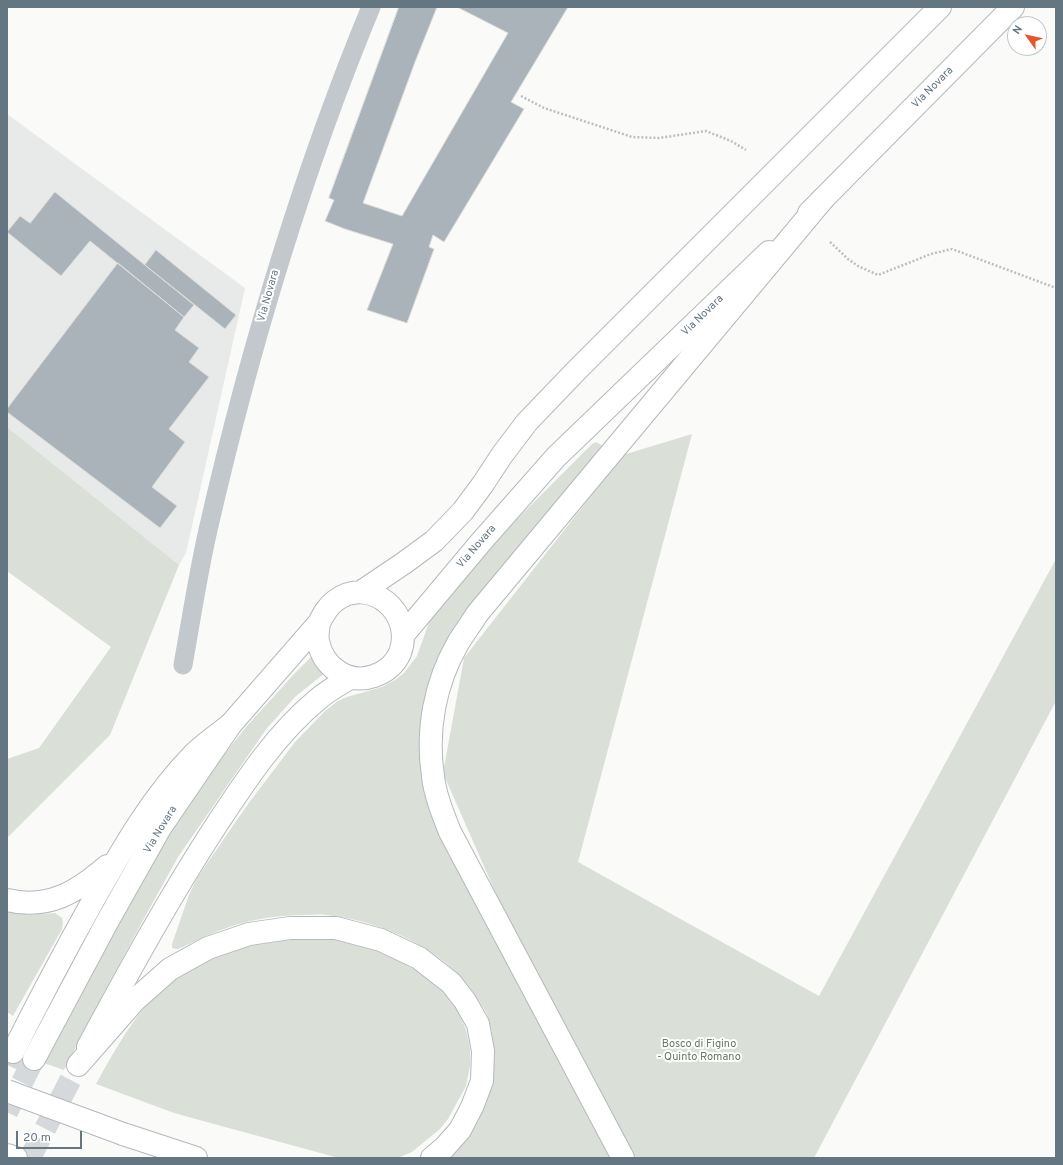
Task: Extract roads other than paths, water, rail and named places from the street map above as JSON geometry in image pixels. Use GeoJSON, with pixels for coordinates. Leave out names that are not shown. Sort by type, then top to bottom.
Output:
{"type":"FeatureCollection","features":[{"type":"Feature","properties":{"kind":"main road","name":"Via Novara"},"geometry":{"type":"LineString","coordinates":[[118,856],[46,988],[24,1055],[106,924],[160,828],[231,724],[319,623],[325,611],[335,601],[347,595],[361,592],[434,541],[463,511],[527,422],[940,7]]}},
{"type":"Feature","properties":{"kind":"main road","name":"Via Novara"},"geometry":{"type":"LineString","coordinates":[[319,623],[317,639],[320,652],[328,664],[339,674],[350,678],[371,677],[380,674],[390,667],[398,658],[404,634],[481,542],[556,457],[823,199],[1013,7]]}},
{"type":"Feature","properties":{"kind":"main road"},"geometry":{"type":"LineString","coordinates":[[622,1158],[450,832],[439,802],[433,777],[431,745],[432,722],[437,694],[458,643],[477,614],[823,199]]}},
{"type":"Feature","properties":{"kind":"main road"},"geometry":{"type":"LineString","coordinates":[[361,592],[374,595],[385,600],[395,609],[401,621],[404,634]]}},
{"type":"Feature","properties":{"kind":"main road","name":"Via Novara"},"geometry":{"type":"LineString","coordinates":[[350,678],[329,690],[302,713],[272,746],[234,798],[176,889],[124,979],[76,1069],[135,1000],[170,969],[208,948],[249,934],[290,928],[336,928],[381,940],[419,958],[451,983],[466,1001],[478,1024],[483,1051],[482,1081],[472,1108],[460,1130],[444,1148],[432,1158]]}},
{"type":"Feature","properties":{"kind":"main road"},"geometry":{"type":"LineString","coordinates":[[7,900],[20,903],[52,900],[70,893],[87,883],[118,856],[160,792],[194,754],[231,724]]}},
{"type":"Feature","properties":{"kind":"main road"},"geometry":{"type":"LineString","coordinates":[[7,1091],[123,1134],[196,1158]]}},
{"type":"Feature","properties":{"kind":"main road"},"geometry":{"type":"LineString","coordinates":[[7,1155],[16,1158]]}},
{"type":"Feature","properties":{"kind":"street","name":"Via Novara"},"geometry":{"type":"LineString","coordinates":[[183,665],[208,531],[256,341],[279,260],[331,106],[371,7]]}},
{"type":"Feature","properties":{"kind":"tunnel"},"geometry":{"type":"LineString","coordinates":[[7,1065],[13,1052]]}},
{"type":"Feature","properties":{"kind":"tunnel"},"geometry":{"type":"LineString","coordinates":[[7,1112],[34,1059]]}},
{"type":"Feature","properties":{"kind":"tunnel"},"geometry":{"type":"LineString","coordinates":[[30,1158],[74,1073]]}},
{"type":"Feature","properties":{"kind":"park label","name":"Bosco di Figino - Quinto Romano"},"geometry":{"type":"Point","coordinates":[699,1051]}}]}
